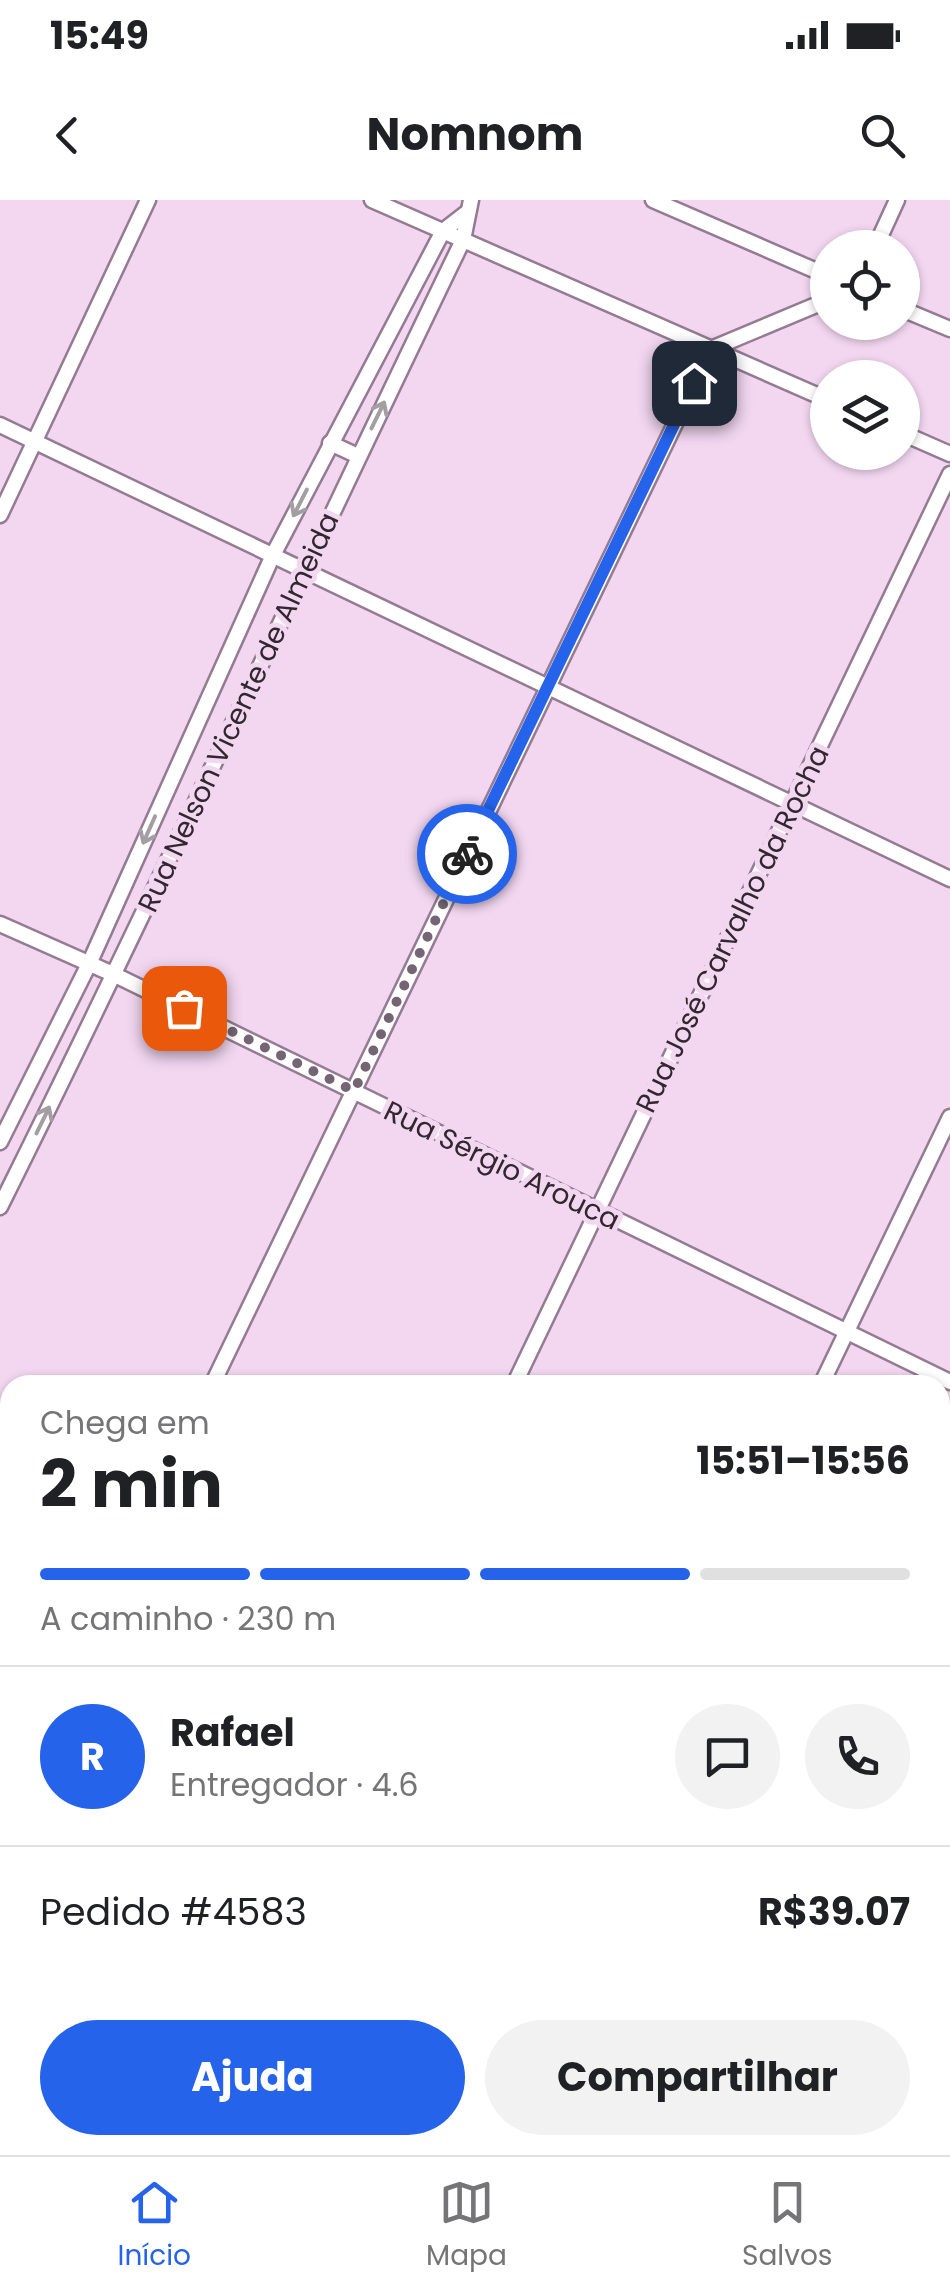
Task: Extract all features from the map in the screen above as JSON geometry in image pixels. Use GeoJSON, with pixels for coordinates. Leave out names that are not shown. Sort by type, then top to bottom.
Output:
{"type":"FeatureCollection","features":[{"type":"Feature","properties":{"kind":"street"},"geometry":{"type":"LineString","coordinates":[[0,515],[148,200]]}},
{"type":"Feature","properties":{"kind":"street"},"geometry":{"type":"LineString","coordinates":[[372,200],[810,392]]}},
{"type":"Feature","properties":{"kind":"street"},"geometry":{"type":"LineString","coordinates":[[653,200],[680,205],[810,267]]}},
{"type":"Feature","properties":{"kind":"street"},"geometry":{"type":"LineString","coordinates":[[883,230],[896,200]]}},
{"type":"Feature","properties":{"kind":"street","name":"Rua Nelson Vicente de Almeida"},"geometry":{"type":"LineString","coordinates":[[0,1142],[89,964],[274,555],[330,443],[443,231],[468,207]]}},
{"type":"Feature","properties":{"kind":"street","name":"Rua Nelson Vicente de Almeida"},"geometry":{"type":"LineString","coordinates":[[0,1207],[115,975],[196,796],[463,240],[468,207]]}},
{"type":"Feature","properties":{"kind":"street"},"geometry":{"type":"LineString","coordinates":[[217,1375],[711,350],[810,308]]}},
{"type":"Feature","properties":{"kind":"street"},"geometry":{"type":"LineString","coordinates":[[920,316],[950,329]]}},
{"type":"Feature","properties":{"kind":"street"},"geometry":{"type":"LineString","coordinates":[[0,425],[950,879]]}},
{"type":"Feature","properties":{"kind":"street"},"geometry":{"type":"LineString","coordinates":[[920,441],[950,454]]}},
{"type":"Feature","properties":{"kind":"street"},"geometry":{"type":"LineString","coordinates":[[330,443],[358,456]]}},
{"type":"Feature","properties":{"kind":"street","name":"Rua José Carvalho da Rocha"},"geometry":{"type":"LineString","coordinates":[[519,1375],[950,474]]}},
{"type":"Feature","properties":{"kind":"street"},"geometry":{"type":"LineString","coordinates":[[165,794],[196,796]]}},
{"type":"Feature","properties":{"kind":"street","name":"Rua Sérgio Arouca"},"geometry":{"type":"LineString","coordinates":[[0,924],[115,975],[596,1213],[935,1375]]}},
{"type":"Feature","properties":{"kind":"street"},"geometry":{"type":"LineString","coordinates":[[826,1375],[950,1117]]}},
{"type":"Feature","properties":{"kind":"way so far"},"geometry":{"type":"LineString","coordinates":[[184,1008],[354,1091],[467,854]]}},
{"type":"Feature","properties":{"kind":"route"},"geometry":{"type":"LineString","coordinates":[[467,854],[694,383]]}}]}
